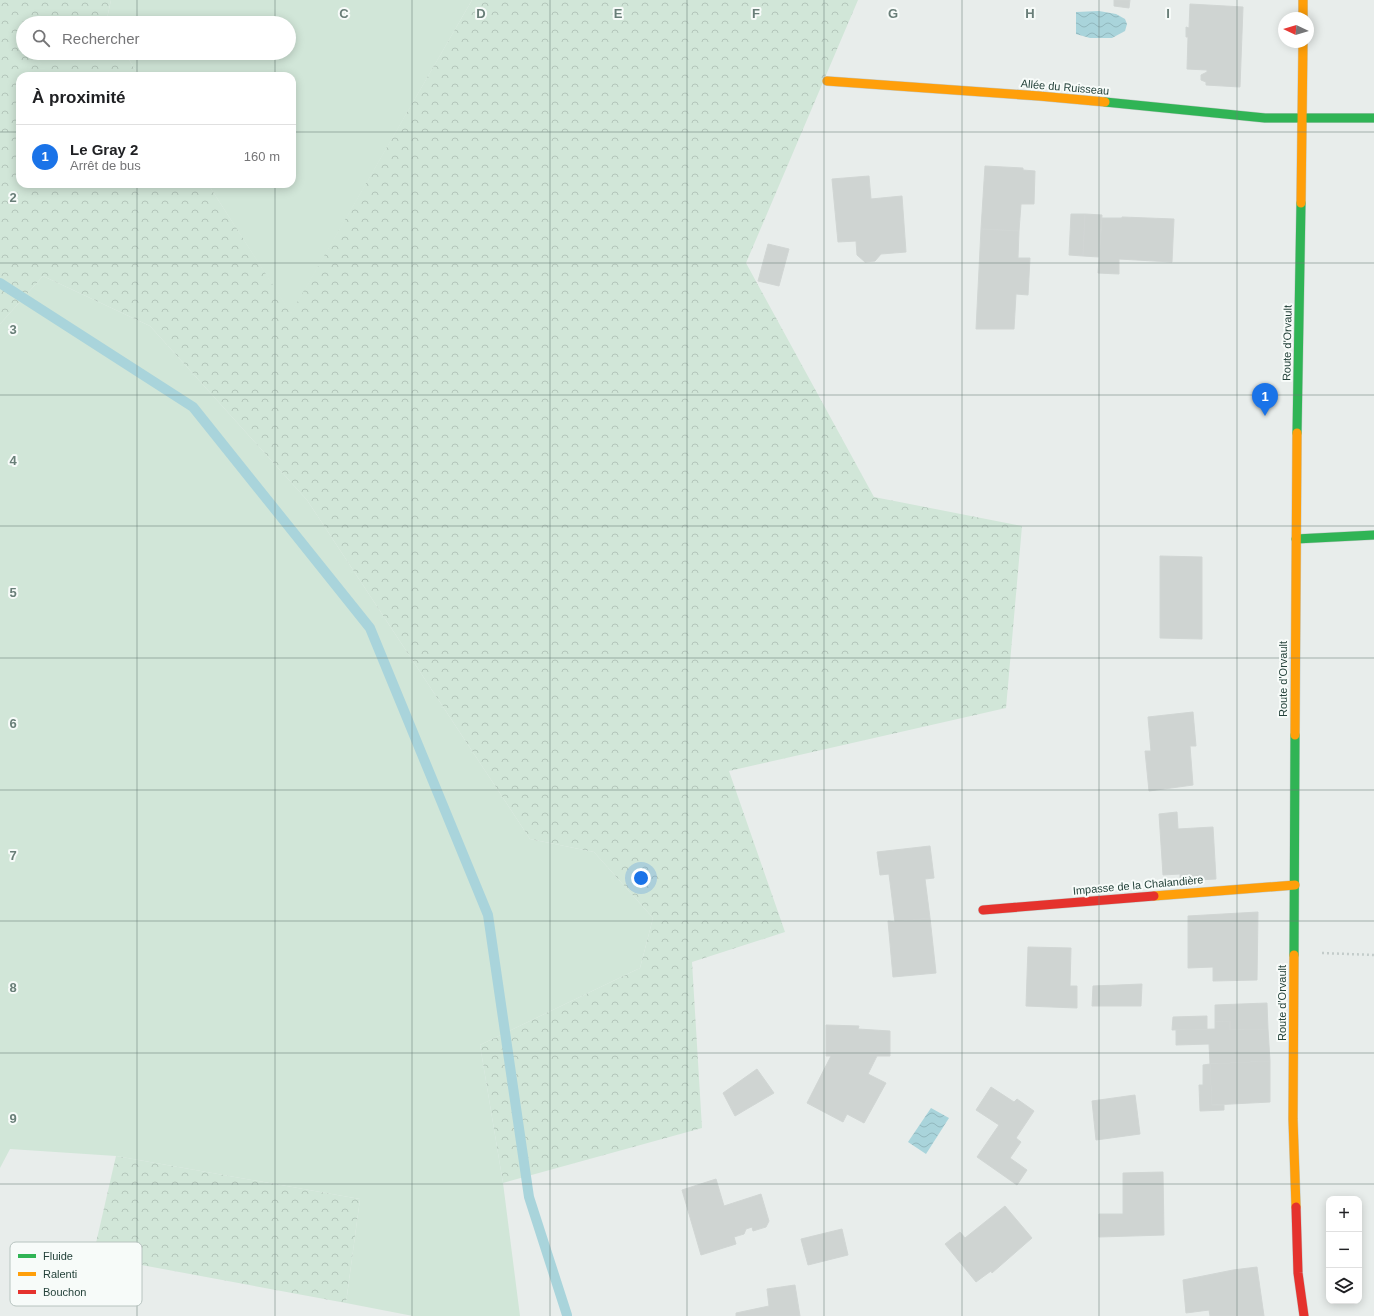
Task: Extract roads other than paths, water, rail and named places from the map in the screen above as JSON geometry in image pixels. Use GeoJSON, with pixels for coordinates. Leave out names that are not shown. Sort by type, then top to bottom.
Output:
{"type":"FeatureCollection","features":[{"type":"Feature","properties":{"kind":"street"},"geometry":{"type":"LineString","coordinates":[[1303,0],[1303,12]]}},
{"type":"Feature","properties":{"kind":"street","name":"Route d'Orvault"},"geometry":{"type":"LineString","coordinates":[[1303,48],[1296,539],[1293,1119],[1298,1273],[1304,1316]]}},
{"type":"Feature","properties":{"kind":"street","name":"Allée du Ruisseau"},"geometry":{"type":"LineString","coordinates":[[827,81],[1039,96],[1265,118],[1374,118]]}},
{"type":"Feature","properties":{"kind":"street"},"geometry":{"type":"LineString","coordinates":[[1296,539],[1374,535]]}},
{"type":"Feature","properties":{"kind":"street","name":"Impasse de la Chalandière"},"geometry":{"type":"LineString","coordinates":[[983,910],[1295,885]]}},
{"type":"Feature","properties":{"kind":"water"},"geometry":{"type":"Polygon","coordinates":[[[1099,11],[1116,14],[1125,19],[1127,24],[1125,31],[1112,38],[1090,38],[1076,34],[1076,12],[1099,11]]]}},
{"type":"Feature","properties":{"kind":"water"},"geometry":{"type":"Polygon","coordinates":[[[931,1108],[949,1118],[926,1154],[908,1142],[931,1108]]]}},
{"type":"Feature","properties":{"kind":"waterway"},"geometry":{"type":"LineString","coordinates":[[0,283],[193,407],[370,628],[488,915],[529,1197],[567,1315]]}},
{"type":"Feature","properties":{"kind":"place","name":"Le Gray 2"},"geometry":{"type":"Point","coordinates":[1265,416]}}]}
